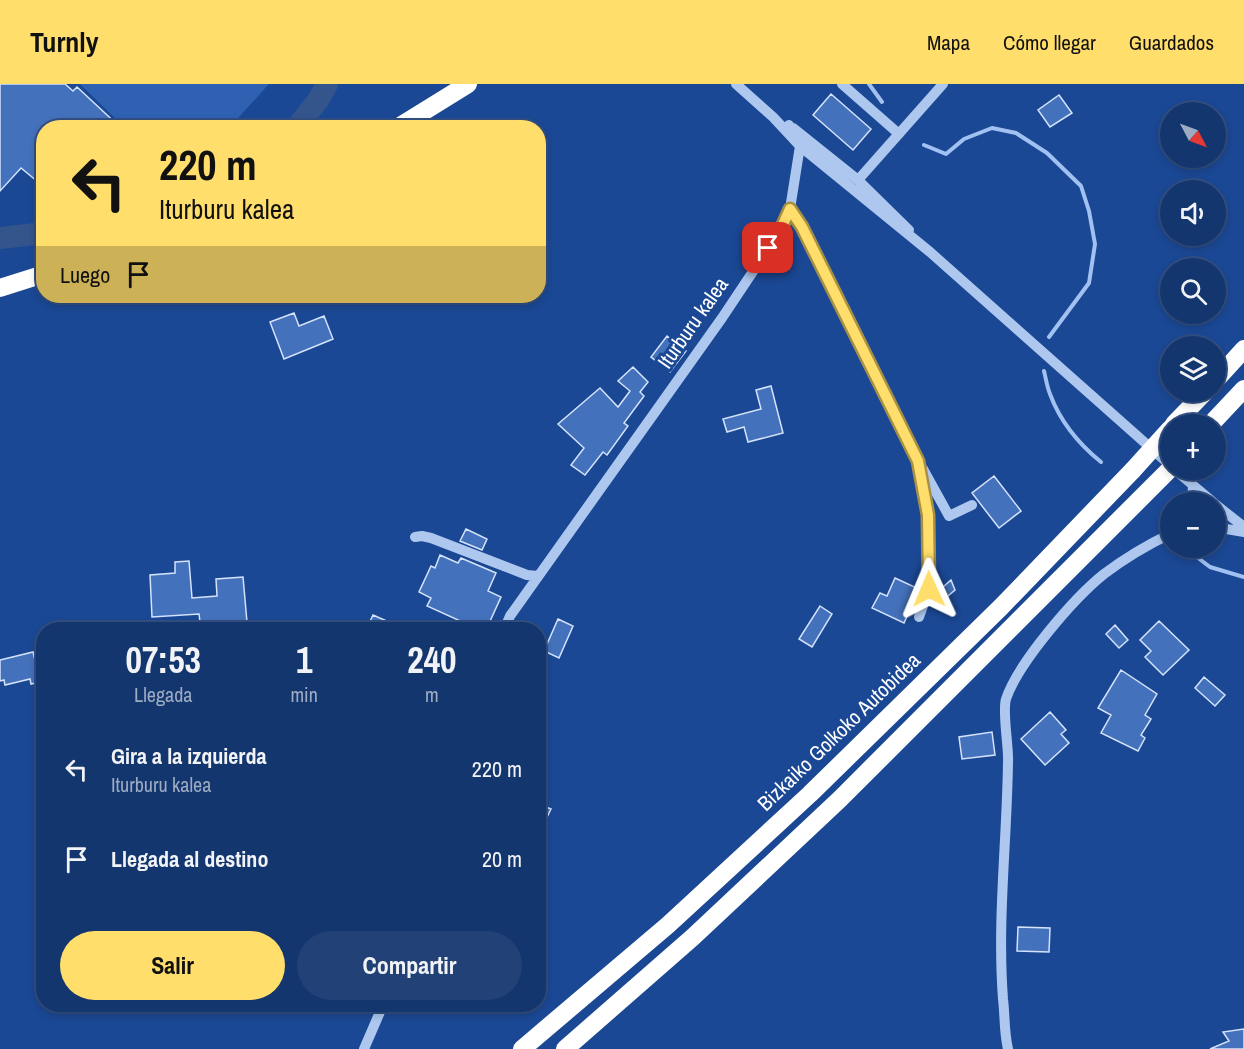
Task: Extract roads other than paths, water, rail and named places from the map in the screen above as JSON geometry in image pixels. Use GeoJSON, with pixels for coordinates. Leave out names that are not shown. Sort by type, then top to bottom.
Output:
{"type":"FeatureCollection","features":[{"type":"Feature","properties":{"kind":"highway"},"geometry":{"type":"LineString","coordinates":[[410,120],[468,84]]}},
{"type":"Feature","properties":{"kind":"highway"},"geometry":{"type":"LineString","coordinates":[[0,288],[36,277]]}},
{"type":"Feature","properties":{"kind":"highway"},"geometry":{"type":"LineString","coordinates":[[1226,369],[1244,349]]}},
{"type":"Feature","properties":{"kind":"highway"},"geometry":{"type":"LineString","coordinates":[[1220,414],[1244,389]]}},
{"type":"Feature","properties":{"kind":"highway"},"geometry":{"type":"LineString","coordinates":[[1184,414],[1195,402]]}},
{"type":"Feature","properties":{"kind":"highway","name":"Bizkaiko Golkoko Autobidea"},"geometry":{"type":"LineString","coordinates":[[522,1049],[668,925],[810,794],[1001,607],[1160,440]]}},
{"type":"Feature","properties":{"kind":"highway"},"geometry":{"type":"LineString","coordinates":[[564,1049],[693,937],[840,799],[1160,479]]}},
{"type":"Feature","properties":{"kind":"street"},"geometry":{"type":"LineString","coordinates":[[736,84],[773,117],[800,146],[930,252],[1160,458]]}},
{"type":"Feature","properties":{"kind":"street"},"geometry":{"type":"LineString","coordinates":[[842,84],[899,134]]}},
{"type":"Feature","properties":{"kind":"street"},"geometry":{"type":"LineString","coordinates":[[858,180],[943,84]]}},
{"type":"Feature","properties":{"kind":"street"},"geometry":{"type":"LineString","coordinates":[[773,117],[781,119],[858,180],[894,213],[930,252]]}},
{"type":"Feature","properties":{"kind":"street"},"geometry":{"type":"LineString","coordinates":[[789,125],[800,146]]}},
{"type":"Feature","properties":{"kind":"street","name":"Iturburu kalea"},"geometry":{"type":"LineString","coordinates":[[507,622],[722,318],[780,231],[790,209],[800,146]]}},
{"type":"Feature","properties":{"kind":"street"},"geometry":{"type":"LineString","coordinates":[[814,158],[826,162],[848,178],[858,180]]}},
{"type":"Feature","properties":{"kind":"street"},"geometry":{"type":"LineString","coordinates":[[858,180],[864,192],[890,216],[898,228]]}},
{"type":"Feature","properties":{"kind":"street"},"geometry":{"type":"LineString","coordinates":[[790,209],[802,227],[918,461],[948,516],[972,505]]}},
{"type":"Feature","properties":{"kind":"street"},"geometry":{"type":"LineString","coordinates":[[918,461],[928,515],[929,589],[919,617]]}},
{"type":"Feature","properties":{"kind":"street"},"geometry":{"type":"LineString","coordinates":[[1186,480],[1199,492]]}},
{"type":"Feature","properties":{"kind":"street"},"geometry":{"type":"LineString","coordinates":[[1193,486],[1193,492]]}},
{"type":"Feature","properties":{"kind":"street"},"geometry":{"type":"LineString","coordinates":[[1226,515],[1244,527]]}},
{"type":"Feature","properties":{"kind":"street"},"geometry":{"type":"LineString","coordinates":[[1226,529],[1244,532]]}},
{"type":"Feature","properties":{"kind":"street"},"geometry":{"type":"LineString","coordinates":[[415,537],[431,538],[527,575],[538,576]]}},
{"type":"Feature","properties":{"kind":"street"},"geometry":{"type":"LineString","coordinates":[[1008,1049],[1002,984],[1001,921],[1009,758],[1005,701],[1027,659],[1076,601],[1103,575],[1160,540]]}},
{"type":"Feature","properties":{"kind":"street"},"geometry":{"type":"LineString","coordinates":[[364,1049],[380,1012]]}},
{"type":"Feature","properties":{"kind":"waterway"},"geometry":{"type":"LineString","coordinates":[[302,120],[319,99],[327,84]]}},
{"type":"Feature","properties":{"kind":"waterway"},"geometry":{"type":"LineString","coordinates":[[869,84],[882,102]]}},
{"type":"Feature","properties":{"kind":"waterway"},"geometry":{"type":"LineString","coordinates":[[924,145],[946,154],[964,139],[992,128],[1016,133],[1047,153],[1081,186],[1089,211],[1095,244],[1089,283],[1049,337]]}},
{"type":"Feature","properties":{"kind":"waterway"},"geometry":{"type":"LineString","coordinates":[[0,238],[36,234]]}},
{"type":"Feature","properties":{"kind":"waterway"},"geometry":{"type":"LineString","coordinates":[[1044,371],[1054,404],[1065,423],[1078,440],[1101,462]]}},
{"type":"Feature","properties":{"kind":"waterway"},"geometry":{"type":"LineString","coordinates":[[1198,558],[1210,567],[1244,577]]}}]}
